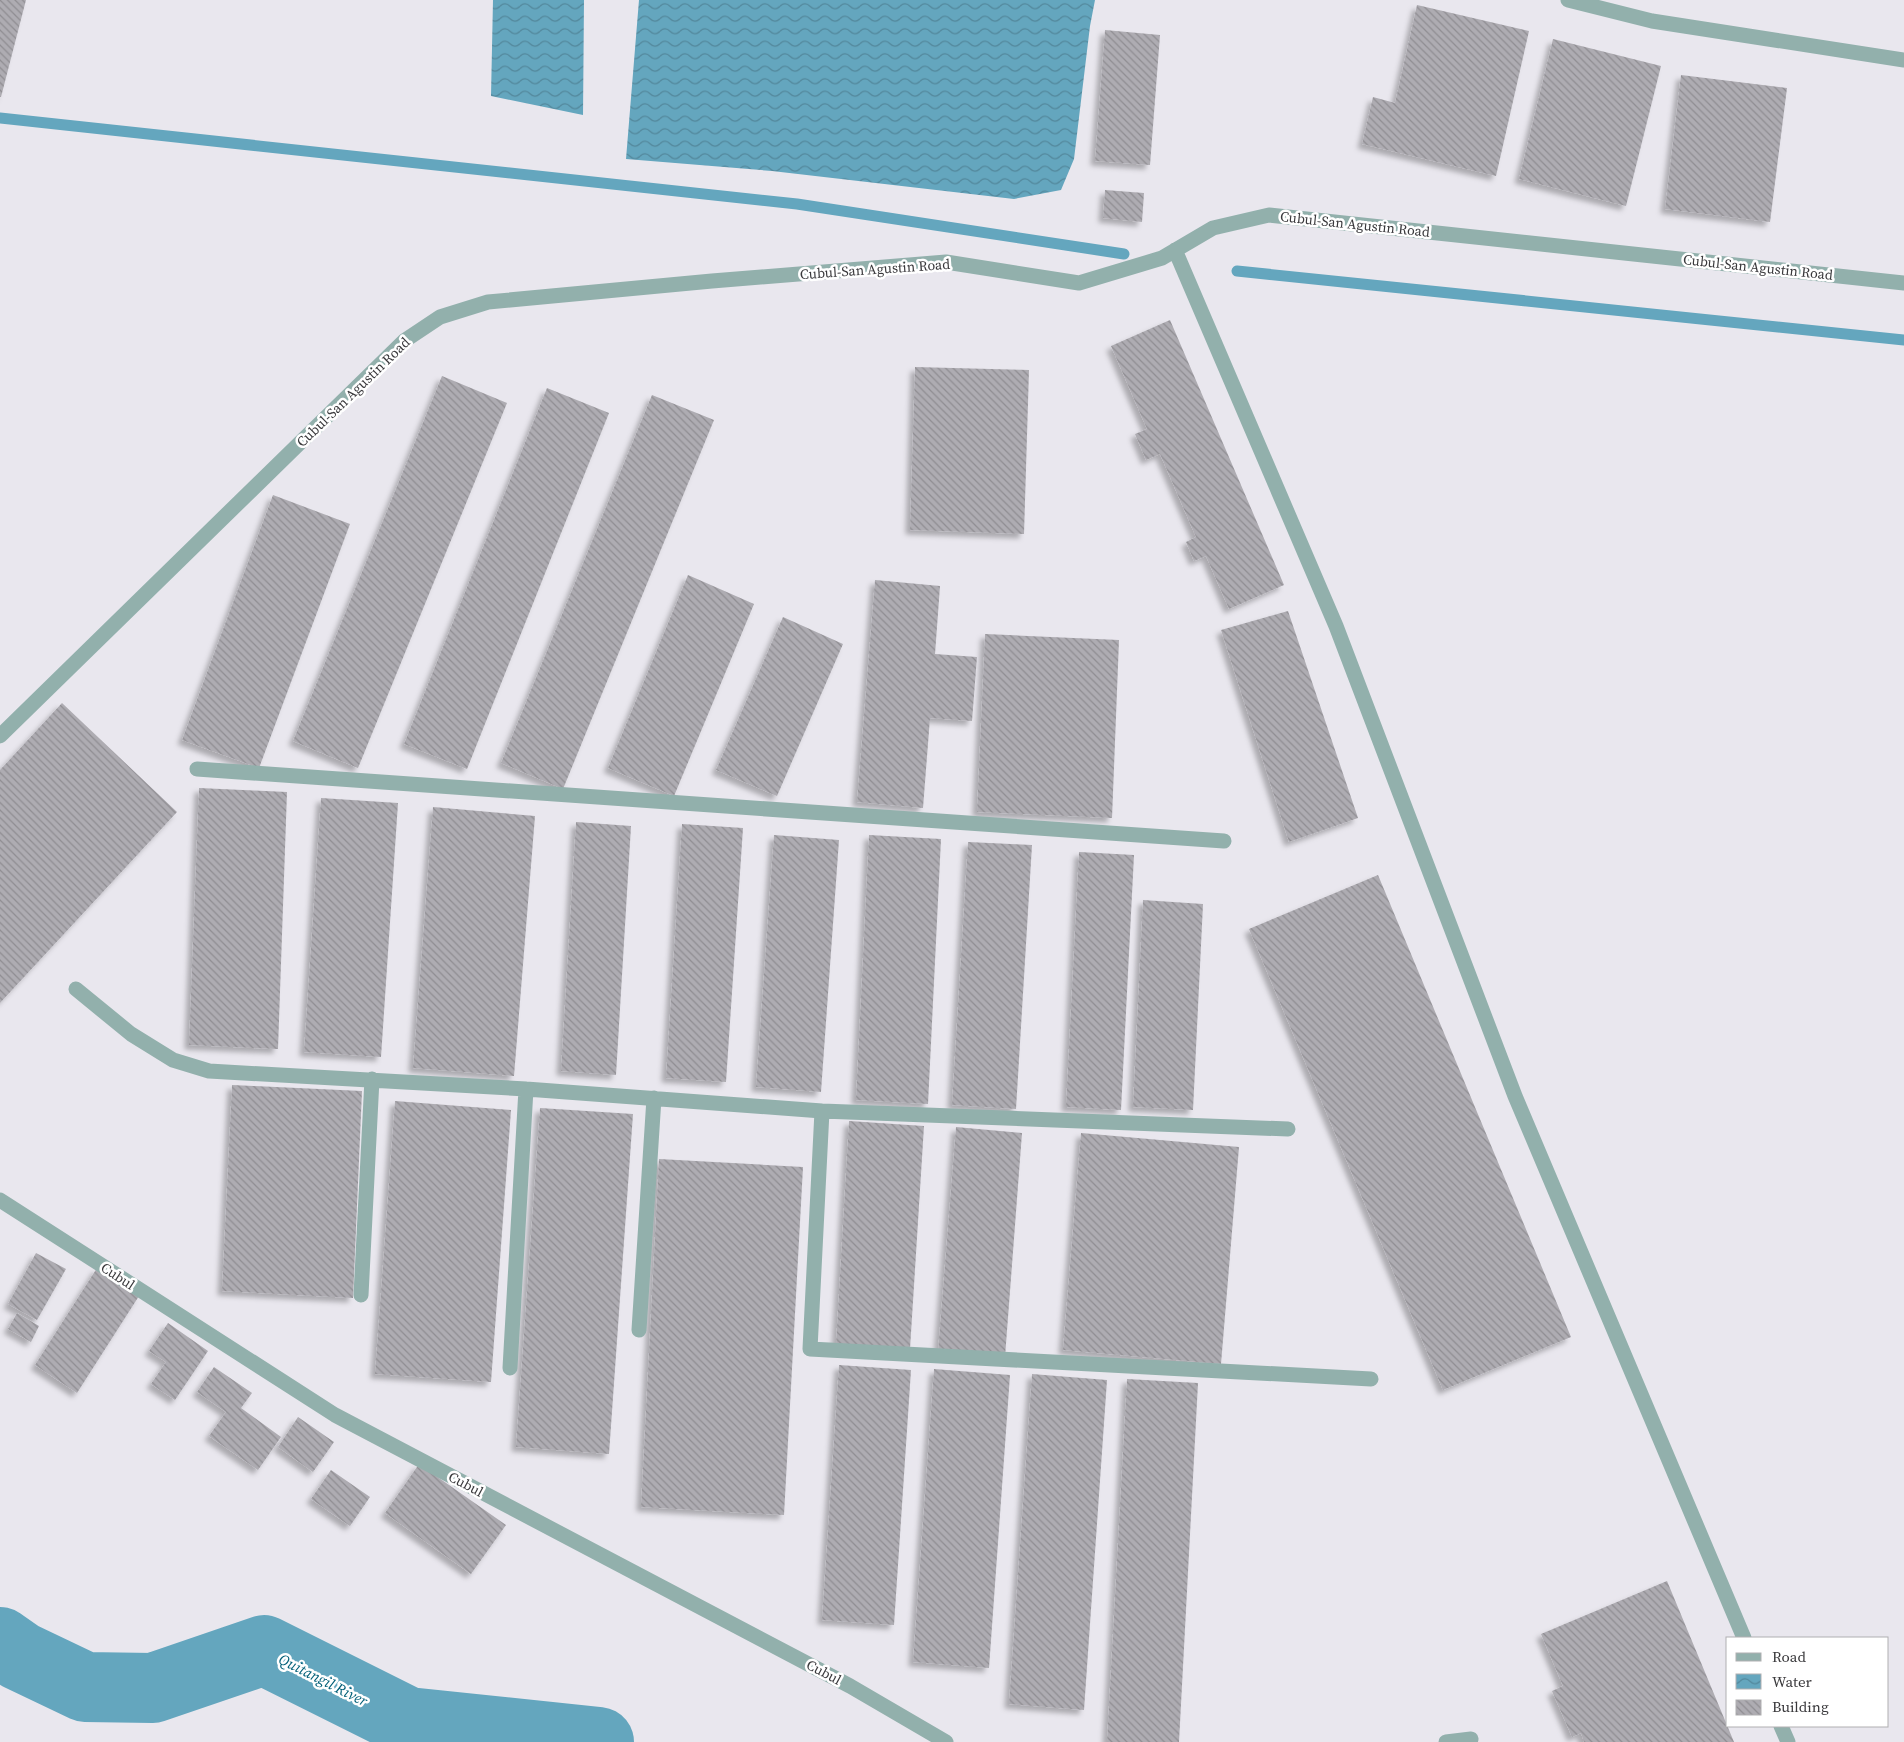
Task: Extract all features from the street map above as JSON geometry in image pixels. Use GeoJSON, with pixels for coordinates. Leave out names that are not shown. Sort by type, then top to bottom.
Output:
{"type":"FeatureCollection","features":[{"type":"Feature","properties":{"kind":"street"},"geometry":{"type":"LineString","coordinates":[[1568,0],[1652,20],[1904,60]]}},
{"type":"Feature","properties":{"kind":"street","name":"Cubul-San Agustin Road"},"geometry":{"type":"LineString","coordinates":[[0,736],[404,341],[440,317],[488,302],[946,262],[1078,283],[1162,258],[1213,228],[1270,215],[1904,283]]}},
{"type":"Feature","properties":{"kind":"street"},"geometry":{"type":"LineString","coordinates":[[1175,250],[1336,626],[1515,1096],[1744,1637]]}},
{"type":"Feature","properties":{"kind":"street"},"geometry":{"type":"LineString","coordinates":[[197,769],[1224,841]]}},
{"type":"Feature","properties":{"kind":"street"},"geometry":{"type":"LineString","coordinates":[[76,989],[131,1034],[173,1060],[209,1071],[526,1089],[822,1111],[1288,1130]]}},
{"type":"Feature","properties":{"kind":"street"},"geometry":{"type":"LineString","coordinates":[[360,1295],[372,1079]]}},
{"type":"Feature","properties":{"kind":"street"},"geometry":{"type":"LineString","coordinates":[[510,1368],[526,1089]]}},
{"type":"Feature","properties":{"kind":"street"},"geometry":{"type":"LineString","coordinates":[[639,1330],[654,1098]]}},
{"type":"Feature","properties":{"kind":"street"},"geometry":{"type":"LineString","coordinates":[[822,1111],[810,1349],[1371,1379]]}},
{"type":"Feature","properties":{"kind":"street","name":"Cubul"},"geometry":{"type":"LineString","coordinates":[[0,1200],[335,1415],[850,1686],[946,1742]]}},
{"type":"Feature","properties":{"kind":"street"},"geometry":{"type":"LineString","coordinates":[[1781,1727],[1788,1742]]}},
{"type":"Feature","properties":{"kind":"street"},"geometry":{"type":"LineString","coordinates":[[1446,1742],[1471,1739]]}},
{"type":"Feature","properties":{"kind":"water"},"geometry":{"type":"Polygon","coordinates":[[[493,0],[584,0],[583,115],[491,96],[493,0]]]}},
{"type":"Feature","properties":{"kind":"water"},"geometry":{"type":"Polygon","coordinates":[[[639,0],[1095,0],[1090,26],[1074,159],[1061,190],[1014,199],[772,171],[626,159],[639,0]]]}},
{"type":"Feature","properties":{"kind":"building"},"geometry":{"type":"Polygon","coordinates":[[[0,0],[26,0],[1,97],[0,97],[0,0]]]}},
{"type":"Feature","properties":{"kind":"building"},"geometry":{"type":"Polygon","coordinates":[[[1417,5],[1529,31],[1496,176],[1362,144],[1373,97],[1395,103],[1417,5]]]}},
{"type":"Feature","properties":{"kind":"building"},"geometry":{"type":"Polygon","coordinates":[[[1105,30],[1160,35],[1150,165],[1095,161],[1105,30]]]}},
{"type":"Feature","properties":{"kind":"building"},"geometry":{"type":"Polygon","coordinates":[[[1553,39],[1661,66],[1626,206],[1519,179],[1553,39]]]}},
{"type":"Feature","properties":{"kind":"building"},"geometry":{"type":"Polygon","coordinates":[[[1681,75],[1787,88],[1770,222],[1665,209],[1681,75]]]}},
{"type":"Feature","properties":{"kind":"building"},"geometry":{"type":"Polygon","coordinates":[[[1105,190],[1144,193],[1142,222],[1103,218],[1105,190]]]}},
{"type":"Feature","properties":{"kind":"building"},"geometry":{"type":"Polygon","coordinates":[[[1170,320],[1284,585],[1229,609],[1206,556],[1194,561],[1186,542],[1196,537],[1160,454],[1146,460],[1135,434],[1147,429],[1111,346],[1170,320]]]}},
{"type":"Feature","properties":{"kind":"building"},"geometry":{"type":"Polygon","coordinates":[[[915,367],[1029,370],[1024,534],[910,530],[915,367]]]}},
{"type":"Feature","properties":{"kind":"building"},"geometry":{"type":"Polygon","coordinates":[[[442,376],[507,403],[358,768],[293,741],[442,376]]]}},
{"type":"Feature","properties":{"kind":"building"},"geometry":{"type":"Polygon","coordinates":[[[547,388],[609,413],[467,769],[404,744],[547,388]]]}},
{"type":"Feature","properties":{"kind":"building"},"geometry":{"type":"Polygon","coordinates":[[[652,395],[714,420],[563,789],[501,763],[652,395]]]}},
{"type":"Feature","properties":{"kind":"building"},"geometry":{"type":"Polygon","coordinates":[[[273,495],[350,524],[259,768],[182,740],[273,495]]]}},
{"type":"Feature","properties":{"kind":"building"},"geometry":{"type":"Polygon","coordinates":[[[688,575],[754,604],[674,796],[608,768],[688,575]]]}},
{"type":"Feature","properties":{"kind":"building"},"geometry":{"type":"Polygon","coordinates":[[[875,580],[940,586],[935,654],[977,657],[972,721],[930,718],[923,808],[857,802],[875,580]]]}},
{"type":"Feature","properties":{"kind":"building"},"geometry":{"type":"Polygon","coordinates":[[[1288,611],[1358,818],[1289,842],[1221,630],[1288,611]]]}},
{"type":"Feature","properties":{"kind":"building"},"geometry":{"type":"Polygon","coordinates":[[[783,617],[843,644],[777,796],[716,770],[783,617]]]}},
{"type":"Feature","properties":{"kind":"building"},"geometry":{"type":"Polygon","coordinates":[[[985,634],[1119,640],[1112,818],[977,812],[985,634]]]}},
{"type":"Feature","properties":{"kind":"building"},"geometry":{"type":"Polygon","coordinates":[[[62,703],[177,812],[0,1003],[0,770],[62,703]]]}},
{"type":"Feature","properties":{"kind":"building"},"geometry":{"type":"Polygon","coordinates":[[[199,788],[287,792],[278,1049],[189,1045],[199,788]]]}},
{"type":"Feature","properties":{"kind":"building"},"geometry":{"type":"Polygon","coordinates":[[[321,798],[398,803],[381,1057],[304,1052],[321,798]]]}},
{"type":"Feature","properties":{"kind":"building"},"geometry":{"type":"Polygon","coordinates":[[[433,807],[535,816],[514,1076],[413,1068],[433,807]]]}},
{"type":"Feature","properties":{"kind":"building"},"geometry":{"type":"Polygon","coordinates":[[[576,822],[631,826],[616,1075],[561,1071],[576,822]]]}},
{"type":"Feature","properties":{"kind":"building"},"geometry":{"type":"Polygon","coordinates":[[[682,824],[743,828],[726,1082],[666,1078],[682,824]]]}},
{"type":"Feature","properties":{"kind":"building"},"geometry":{"type":"Polygon","coordinates":[[[774,835],[839,840],[821,1092],[756,1087],[774,835]]]}},
{"type":"Feature","properties":{"kind":"building"},"geometry":{"type":"Polygon","coordinates":[[[869,835],[941,839],[928,1104],[856,1100],[869,835]]]}},
{"type":"Feature","properties":{"kind":"building"},"geometry":{"type":"Polygon","coordinates":[[[968,842],[1032,845],[1016,1109],[952,1105],[968,842]]]}},
{"type":"Feature","properties":{"kind":"building"},"geometry":{"type":"Polygon","coordinates":[[[1079,852],[1134,855],[1121,1110],[1066,1107],[1079,852]]]}},
{"type":"Feature","properties":{"kind":"building"},"geometry":{"type":"Polygon","coordinates":[[[1378,875],[1571,1337],[1443,1390],[1249,929],[1378,875]]]}},
{"type":"Feature","properties":{"kind":"building"},"geometry":{"type":"Polygon","coordinates":[[[1143,900],[1203,904],[1193,1110],[1133,1107],[1143,900]]]}},
{"type":"Feature","properties":{"kind":"building"},"geometry":{"type":"Polygon","coordinates":[[[232,1085],[362,1091],[353,1298],[222,1291],[232,1085]]]}},
{"type":"Feature","properties":{"kind":"building"},"geometry":{"type":"Polygon","coordinates":[[[395,1101],[511,1110],[491,1382],[375,1374],[395,1101]]]}},
{"type":"Feature","properties":{"kind":"building"},"geometry":{"type":"Polygon","coordinates":[[[540,1108],[633,1114],[609,1454],[516,1447],[540,1108]]]}},
{"type":"Feature","properties":{"kind":"building"},"geometry":{"type":"Polygon","coordinates":[[[849,1121],[924,1126],[910,1349],[836,1345],[849,1121]]]}},
{"type":"Feature","properties":{"kind":"building"},"geometry":{"type":"Polygon","coordinates":[[[956,1127],[1022,1133],[1005,1357],[938,1352],[956,1127]]]}},
{"type":"Feature","properties":{"kind":"building"},"geometry":{"type":"Polygon","coordinates":[[[1081,1133],[1239,1147],[1221,1364],[1063,1350],[1081,1133]]]}},
{"type":"Feature","properties":{"kind":"building"},"geometry":{"type":"Polygon","coordinates":[[[659,1159],[803,1167],[784,1515],[641,1507],[659,1159]]]}},
{"type":"Feature","properties":{"kind":"building"},"geometry":{"type":"Polygon","coordinates":[[[36,1253],[66,1269],[37,1320],[8,1304],[36,1253]]]}},
{"type":"Feature","properties":{"kind":"building"},"geometry":{"type":"Polygon","coordinates":[[[97,1268],[139,1296],[77,1393],[35,1365],[97,1268]]]}},
{"type":"Feature","properties":{"kind":"building"},"geometry":{"type":"Polygon","coordinates":[[[17,1313],[39,1326],[31,1342],[8,1329],[17,1313]]]}},
{"type":"Feature","properties":{"kind":"building"},"geometry":{"type":"Polygon","coordinates":[[[168,1323],[208,1351],[175,1400],[151,1384],[166,1362],[149,1351],[168,1323]]]}},
{"type":"Feature","properties":{"kind":"building"},"geometry":{"type":"Polygon","coordinates":[[[839,1365],[911,1370],[894,1625],[822,1620],[839,1365]]]}},
{"type":"Feature","properties":{"kind":"building"},"geometry":{"type":"Polygon","coordinates":[[[214,1367],[252,1393],[241,1408],[281,1437],[258,1470],[209,1436],[226,1412],[197,1392],[214,1367]]]}},
{"type":"Feature","properties":{"kind":"building"},"geometry":{"type":"Polygon","coordinates":[[[934,1369],[1010,1375],[989,1668],[913,1662],[934,1369]]]}},
{"type":"Feature","properties":{"kind":"building"},"geometry":{"type":"Polygon","coordinates":[[[1032,1374],[1107,1380],[1084,1710],[1009,1704],[1032,1374]]]}},
{"type":"Feature","properties":{"kind":"building"},"geometry":{"type":"Polygon","coordinates":[[[1127,1379],[1198,1383],[1179,1742],[1107,1742],[1127,1379]]]}},
{"type":"Feature","properties":{"kind":"building"},"geometry":{"type":"Polygon","coordinates":[[[298,1417],[334,1442],[313,1472],[278,1447],[298,1417]]]}},
{"type":"Feature","properties":{"kind":"building"},"geometry":{"type":"Polygon","coordinates":[[[419,1464],[506,1525],[471,1574],[385,1513],[419,1464]]]}},
{"type":"Feature","properties":{"kind":"building"},"geometry":{"type":"Polygon","coordinates":[[[331,1470],[370,1497],[350,1526],[311,1499],[331,1470]]]}},
{"type":"Feature","properties":{"kind":"building"},"geometry":{"type":"Polygon","coordinates":[[[1667,1581],[1726,1723],[1726,1727],[1728,1727],[1734,1742],[1584,1742],[1581,1733],[1572,1737],[1552,1691],[1563,1686],[1541,1634],[1667,1581]]]}},
{"type":"Feature","properties":{"kind":"waterway"},"geometry":{"type":"LineString","coordinates":[[0,118],[797,204],[1124,254]]}},
{"type":"Feature","properties":{"kind":"waterway"},"geometry":{"type":"LineString","coordinates":[[1237,271],[1904,340]]}},
{"type":"Feature","properties":{"kind":"waterway","name":"Quitangil River"},"geometry":{"type":"LineString","coordinates":[[0,1642],[20,1656],[85,1687],[153,1688],[264,1650],[408,1722],[599,1742]]}},
{"type":"Feature","properties":{"kind":"waterway"},"geometry":{"type":"LineString","coordinates":[[408,1722],[412,1742]]}}]}
